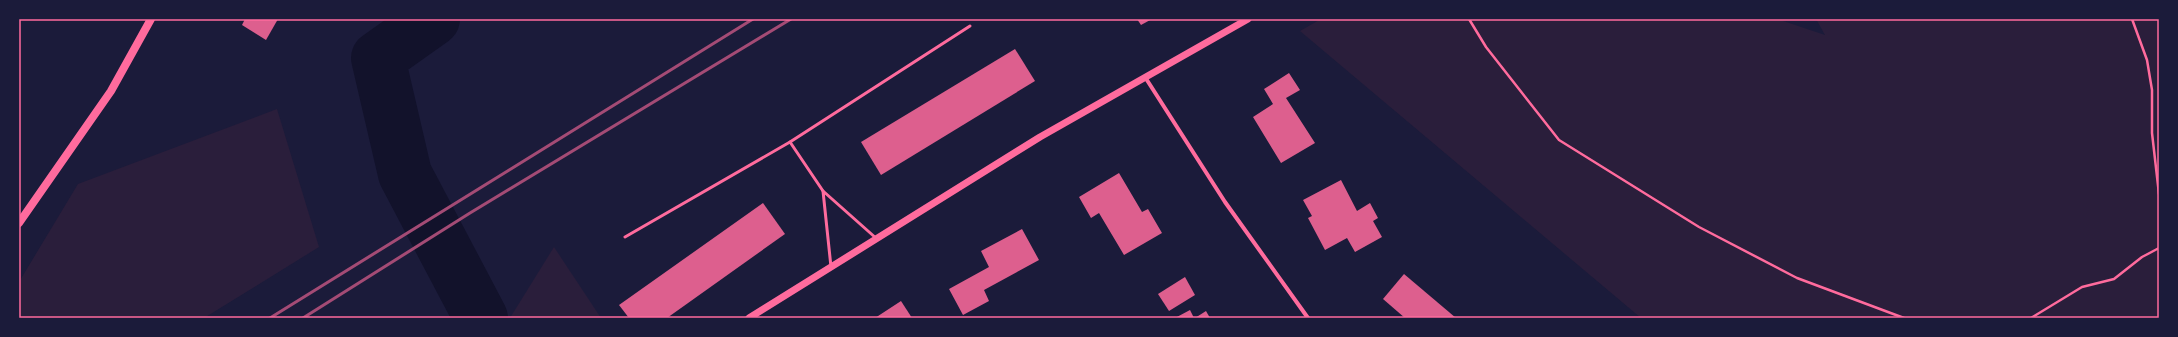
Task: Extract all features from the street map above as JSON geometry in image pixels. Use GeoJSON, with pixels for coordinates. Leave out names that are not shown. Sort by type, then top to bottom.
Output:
{"type":"FeatureCollection","features":[{"type":"Feature","properties":{"kind":"main road"},"geometry":{"type":"LineString","coordinates":[[19,223],[111,91],[151,19]]}},
{"type":"Feature","properties":{"kind":"street"},"geometry":{"type":"LineString","coordinates":[[750,318],[1040,137],[1248,19]]}},
{"type":"Feature","properties":{"kind":"street"},"geometry":{"type":"LineString","coordinates":[[1145,78],[1225,202],[1308,318]]}},
{"type":"Feature","properties":{"kind":"lane"},"geometry":{"type":"LineString","coordinates":[[625,237],[790,142],[970,26]]}},
{"type":"Feature","properties":{"kind":"lane"},"geometry":{"type":"LineString","coordinates":[[790,142],[823,191],[877,239]]}},
{"type":"Feature","properties":{"kind":"lane"},"geometry":{"type":"LineString","coordinates":[[823,191],[831,267]]}},
{"type":"Feature","properties":{"kind":"path"},"geometry":{"type":"LineString","coordinates":[[1469,19],[1486,47],[1559,140],[1706,231],[1797,278],[1904,318]]}},
{"type":"Feature","properties":{"kind":"path"},"geometry":{"type":"LineString","coordinates":[[2132,19],[2147,60],[2152,90],[2152,133],[2159,194]]}},
{"type":"Feature","properties":{"kind":"path"},"geometry":{"type":"LineString","coordinates":[[2031,318],[2082,287],[2114,279],[2142,257],[2159,248]]}},
{"type":"Feature","properties":{"kind":"shaded area"},"geometry":{"type":"Polygon","coordinates":[[[1321,19],[1777,19],[1825,35],[1816,19],[2159,19],[2159,318],[1641,318],[1300,31],[1321,19]]]}},
{"type":"Feature","properties":{"kind":"shaded area"},"geometry":{"type":"Polygon","coordinates":[[[277,109],[319,247],[204,318],[19,318],[19,282],[78,184],[277,109]]]}},
{"type":"Feature","properties":{"kind":"shaded area"},"geometry":{"type":"Polygon","coordinates":[[[554,247],[601,318],[510,318],[554,247]]]}},
{"type":"Feature","properties":{"kind":"building"},"geometry":{"type":"Polygon","coordinates":[[[245,19],[278,19],[266,40],[242,25],[245,19]]]}},
{"type":"Feature","properties":{"kind":"building"},"geometry":{"type":"Polygon","coordinates":[[[1137,19],[1152,19],[1141,25],[1137,19]]]}},
{"type":"Feature","properties":{"kind":"building"},"geometry":{"type":"Polygon","coordinates":[[[1015,49],[1035,81],[881,175],[861,142],[1015,49]]]}},
{"type":"Feature","properties":{"kind":"building"},"geometry":{"type":"Polygon","coordinates":[[[1289,73],[1300,90],[1286,98],[1315,143],[1281,163],[1253,117],[1273,104],[1264,89],[1289,73]]]}},
{"type":"Feature","properties":{"kind":"building"},"geometry":{"type":"Polygon","coordinates":[[[1119,173],[1142,212],[1148,209],[1162,233],[1124,255],[1099,213],[1091,218],[1079,197],[1119,173]]]}},
{"type":"Feature","properties":{"kind":"building"},"geometry":{"type":"Polygon","coordinates":[[[1341,180],[1357,211],[1370,203],[1378,218],[1373,221],[1382,237],[1355,252],[1347,238],[1325,250],[1308,218],[1312,216],[1303,200],[1341,180]]]}},
{"type":"Feature","properties":{"kind":"building"},"geometry":{"type":"Polygon","coordinates":[[[763,203],[785,234],[667,318],[629,318],[619,305],[763,203]]]}},
{"type":"Feature","properties":{"kind":"building"},"geometry":{"type":"Polygon","coordinates":[[[1022,229],[1039,260],[984,290],[989,301],[963,315],[949,289],[989,267],[981,251],[1022,229]]]}},
{"type":"Feature","properties":{"kind":"building"},"geometry":{"type":"Polygon","coordinates":[[[1404,274],[1456,318],[1405,318],[1383,299],[1404,274]]]}},
{"type":"Feature","properties":{"kind":"building"},"geometry":{"type":"Polygon","coordinates":[[[1185,277],[1195,295],[1169,311],[1158,294],[1185,277]]]}},
{"type":"Feature","properties":{"kind":"building"},"geometry":{"type":"Polygon","coordinates":[[[901,301],[912,318],[875,318],[901,301]]]}},
{"type":"Feature","properties":{"kind":"building"},"geometry":{"type":"Polygon","coordinates":[[[1190,310],[1194,318],[1175,318],[1190,310]]]}},
{"type":"Feature","properties":{"kind":"building"},"geometry":{"type":"Polygon","coordinates":[[[1206,311],[1210,318],[1195,318],[1206,311]]]}},
{"type":"Feature","properties":{"kind":"waterway"},"geometry":{"type":"LineString","coordinates":[[433,19],[378,58],[405,174],[481,318]]}},
{"type":"Feature","properties":{"kind":"railway"},"geometry":{"type":"LineString","coordinates":[[270,318],[753,19]]}},
{"type":"Feature","properties":{"kind":"railway"},"geometry":{"type":"LineString","coordinates":[[303,318],[470,213],[791,19]]}}]}
